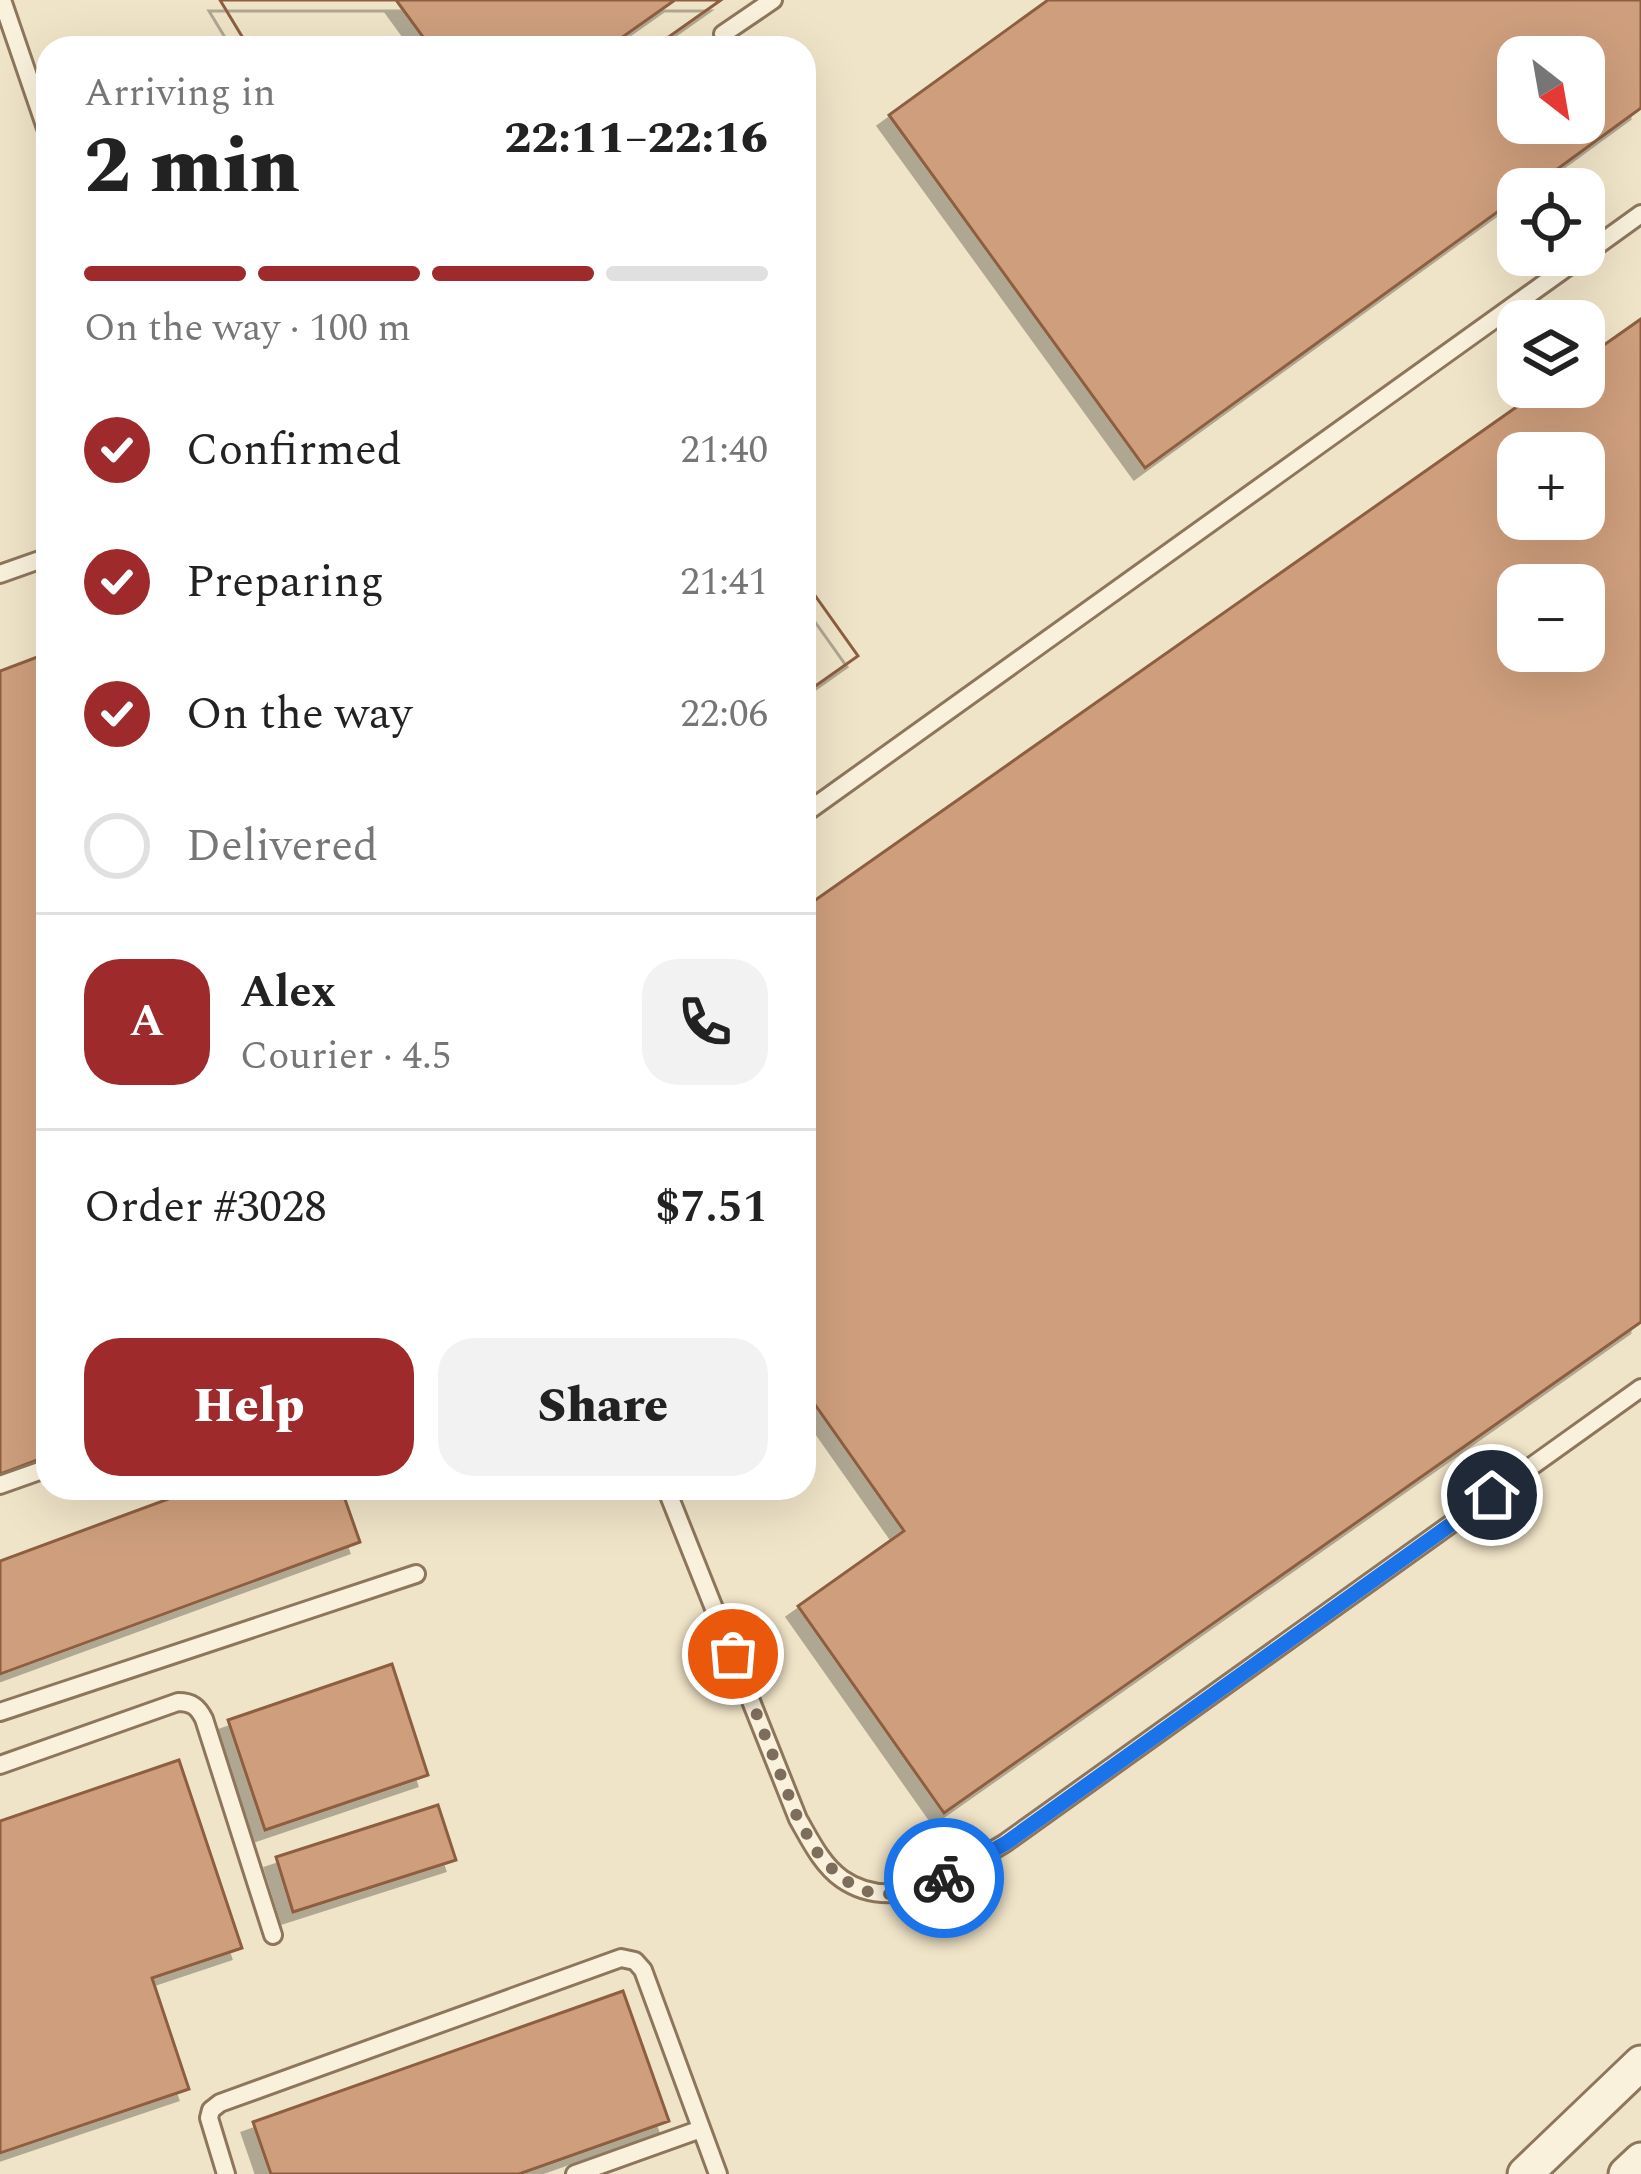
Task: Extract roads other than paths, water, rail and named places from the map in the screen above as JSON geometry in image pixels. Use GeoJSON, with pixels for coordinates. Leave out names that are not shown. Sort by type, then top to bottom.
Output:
{"type":"FeatureCollection","features":[{"type":"Feature","properties":{"kind":"street"},"geometry":{"type":"LineString","coordinates":[[1525,2174],[1641,2063]]}},
{"type":"Feature","properties":{"kind":"street"},"geometry":{"type":"LineString","coordinates":[[1626,2174],[1641,2160]]}},
{"type":"Feature","properties":{"kind":"lane"},"geometry":{"type":"LineString","coordinates":[[2,0],[36,99]]}},
{"type":"Feature","properties":{"kind":"lane"},"geometry":{"type":"LineString","coordinates":[[723,34],[773,0]]}},
{"type":"Feature","properties":{"kind":"lane"},"geometry":{"type":"LineString","coordinates":[[1605,240],[1641,214]]}},
{"type":"Feature","properties":{"kind":"lane"},"geometry":{"type":"LineString","coordinates":[[816,805],[1555,276]]}},
{"type":"Feature","properties":{"kind":"lane"},"geometry":{"type":"LineString","coordinates":[[0,574],[36,561]]}},
{"type":"Feature","properties":{"kind":"lane"},"geometry":{"type":"LineString","coordinates":[[672,1500],[798,1819],[819,1855],[842,1879],[869,1892],[898,1895],[944,1879],[1006,1843],[1641,1388]]}},
{"type":"Feature","properties":{"kind":"lane"},"geometry":{"type":"LineString","coordinates":[[0,1485],[36,1472]]}},
{"type":"Feature","properties":{"kind":"lane"},"geometry":{"type":"LineString","coordinates":[[0,1712],[416,1574]]}},
{"type":"Feature","properties":{"kind":"lane"},"geometry":{"type":"LineString","coordinates":[[0,1765],[178,1702],[199,1708],[273,1935]]}},
{"type":"Feature","properties":{"kind":"lane"},"geometry":{"type":"LineString","coordinates":[[226,2174],[208,2118],[220,2103],[621,1958],[635,1961],[644,1970],[718,2174]]}},
{"type":"Feature","properties":{"kind":"lane"},"geometry":{"type":"LineString","coordinates":[[575,2174],[701,2129]]}}]}
